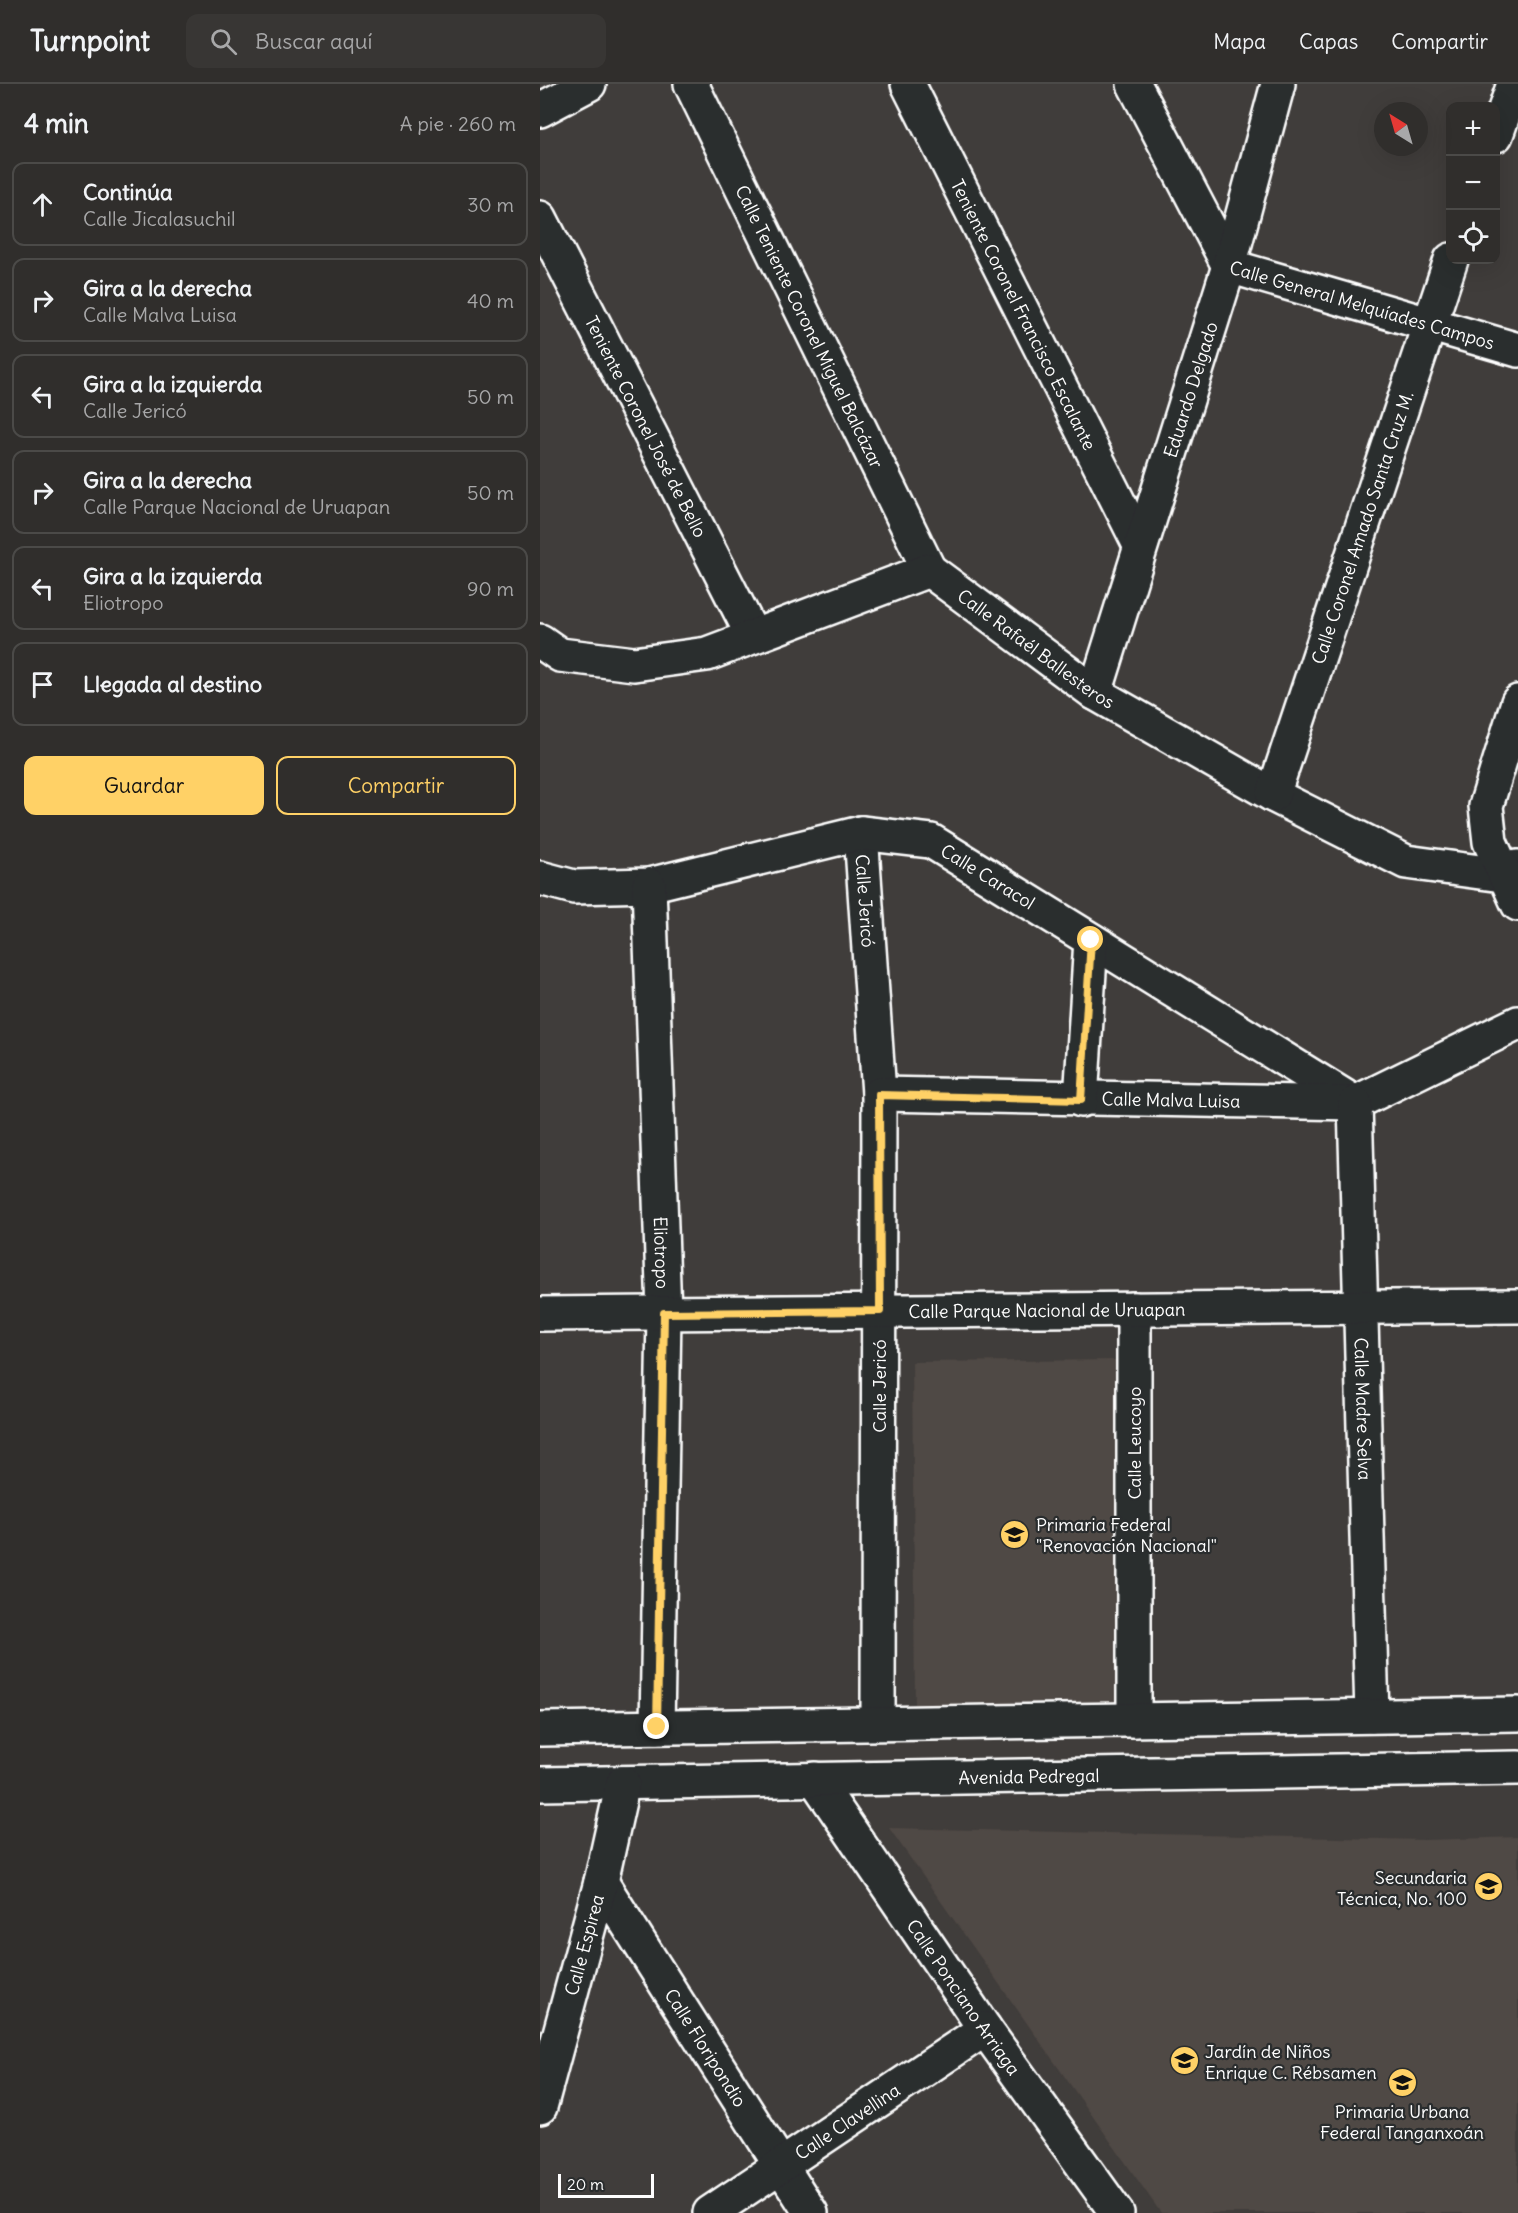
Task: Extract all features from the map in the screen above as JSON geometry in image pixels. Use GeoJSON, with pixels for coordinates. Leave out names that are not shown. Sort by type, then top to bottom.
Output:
{"type":"FeatureCollection","features":[{"type":"Feature","properties":{"kind":"street"},"geometry":{"type":"LineString","coordinates":[[549,98],[589,84]]}},
{"type":"Feature","properties":{"kind":"street","name":"Calle Teniente Coronel Miguel Balcázar"},"geometry":{"type":"LineString","coordinates":[[691,84],[929,570]]}},
{"type":"Feature","properties":{"kind":"street","name":"Teniente Coronel Francisco Escalante"},"geometry":{"type":"LineString","coordinates":[[908,84],[1140,545]]}},
{"type":"Feature","properties":{"kind":"street","name":"Calle General Melquíades Campos"},"geometry":{"type":"LineString","coordinates":[[1134,84],[1229,266],[1518,350]]}},
{"type":"Feature","properties":{"kind":"street","name":"Eduardo Delgado"},"geometry":{"type":"LineString","coordinates":[[1095,693],[1229,266],[1278,84]]}},
{"type":"Feature","properties":{"kind":"street"},"geometry":{"type":"LineString","coordinates":[[1500,124],[1514,84]]}},
{"type":"Feature","properties":{"kind":"street","name":"Teniente Coronel José de Bello"},"geometry":{"type":"LineString","coordinates":[[540,218],[753,636]]}},
{"type":"Feature","properties":{"kind":"street","name":"Calle Coronel Amado Santa Cruz M."},"geometry":{"type":"LineString","coordinates":[[1272,795],[1450,264]]}},
{"type":"Feature","properties":{"kind":"street"},"geometry":{"type":"LineString","coordinates":[[540,641],[560,655],[634,664],[707,654],[929,570]]}},
{"type":"Feature","properties":{"kind":"street","name":"Calle Rafaél Ballesteros"},"geometry":{"type":"LineString","coordinates":[[929,570],[1095,693],[1272,795],[1406,862],[1510,871]]}},
{"type":"Feature","properties":{"kind":"street"},"geometry":{"type":"LineString","coordinates":[[1518,702],[1486,806],[1490,842],[1510,871],[1518,904]]}},
{"type":"Feature","properties":{"kind":"street","name":"Calle Caracol"},"geometry":{"type":"LineString","coordinates":[[540,878],[574,887],[649,885],[861,833],[931,842],[1355,1103]]}},
{"type":"Feature","properties":{"kind":"street","name":"Calle Jericó"},"geometry":{"type":"LineString","coordinates":[[861,833],[879,1095],[878,1723]]}},
{"type":"Feature","properties":{"kind":"street","name":"Eliotropo"},"geometry":{"type":"LineString","coordinates":[[649,885],[664,1313],[657,1727]]}},
{"type":"Feature","properties":{"kind":"street"},"geometry":{"type":"LineString","coordinates":[[1081,1100],[1091,940]]}},
{"type":"Feature","properties":{"kind":"street"},"geometry":{"type":"LineString","coordinates":[[1355,1103],[1518,1023]]}},
{"type":"Feature","properties":{"kind":"street","name":"Calle Malva Luisa"},"geometry":{"type":"LineString","coordinates":[[879,1095],[1355,1103]]}},
{"type":"Feature","properties":{"kind":"street","name":"Calle Madre Selva"},"geometry":{"type":"LineString","coordinates":[[1355,1103],[1372,1716]]}},
{"type":"Feature","properties":{"kind":"street","name":"Calle Parque Nacional de Uruapan"},"geometry":{"type":"LineString","coordinates":[[540,1314],[1518,1306]]}},
{"type":"Feature","properties":{"kind":"street","name":"Calle Leucoyo"},"geometry":{"type":"LineString","coordinates":[[1134,1310],[1134,1720]]}},
{"type":"Feature","properties":{"kind":"street"},"geometry":{"type":"LineString","coordinates":[[540,1729],[1518,1714]]}},
{"type":"Feature","properties":{"kind":"street","name":"Avenida Pedregal"},"geometry":{"type":"LineString","coordinates":[[540,1784],[1518,1768]]}},
{"type":"Feature","properties":{"kind":"street","name":"Calle Ponciano Arriaga"},"geometry":{"type":"LineString","coordinates":[[815,1779],[985,2029],[1117,2213]]}},
{"type":"Feature","properties":{"kind":"street","name":"Calle Espirea"},"geometry":{"type":"LineString","coordinates":[[540,2107],[601,1882],[623,1783]]}},
{"type":"Feature","properties":{"kind":"street","name":"Calle Floripondio"},"geometry":{"type":"LineString","coordinates":[[601,1882],[811,2213]]}},
{"type":"Feature","properties":{"kind":"street","name":"Calle Clavellina"},"geometry":{"type":"LineString","coordinates":[[710,2213],[985,2029]]}},
{"type":"Feature","properties":{"kind":"shaded area","name":"Primaria Federal \"Renovación Nacional\""},"geometry":{"type":"Polygon","coordinates":[[[1116,1360],[1118,1706],[915,1709],[912,1362],[1116,1360]]]}},
{"type":"Feature","properties":{"kind":"shaded area","name":"Jardín de Niños Enrique C. Rébsamen"},"geometry":{"type":"Polygon","coordinates":[[[889,1828],[1425,1840],[1518,1837],[1518,2213],[1161,2213],[889,1828]]]}},
{"type":"Feature","properties":{"kind":"place","name":"Primaria Federal \"Renovación Nacional\""},"geometry":{"type":"Point","coordinates":[1015,1534]}},
{"type":"Feature","properties":{"kind":"place","name":"Secundaria Técnica, No. 100"},"geometry":{"type":"Point","coordinates":[1488,1887]}},
{"type":"Feature","properties":{"kind":"place","name":"Jardín de Niños Enrique C. Rébsamen"},"geometry":{"type":"Point","coordinates":[1184,2061]}},
{"type":"Feature","properties":{"kind":"place","name":"Primaria Urbana Federal Tanganxoán"},"geometry":{"type":"Point","coordinates":[1402,2082]}},
{"type":"Feature","properties":{"kind":"route"},"geometry":{"type":"LineString","coordinates":[[657,1727],[664,1313],[880,1311],[879,1095],[1081,1100],[1091,940]]}}]}
